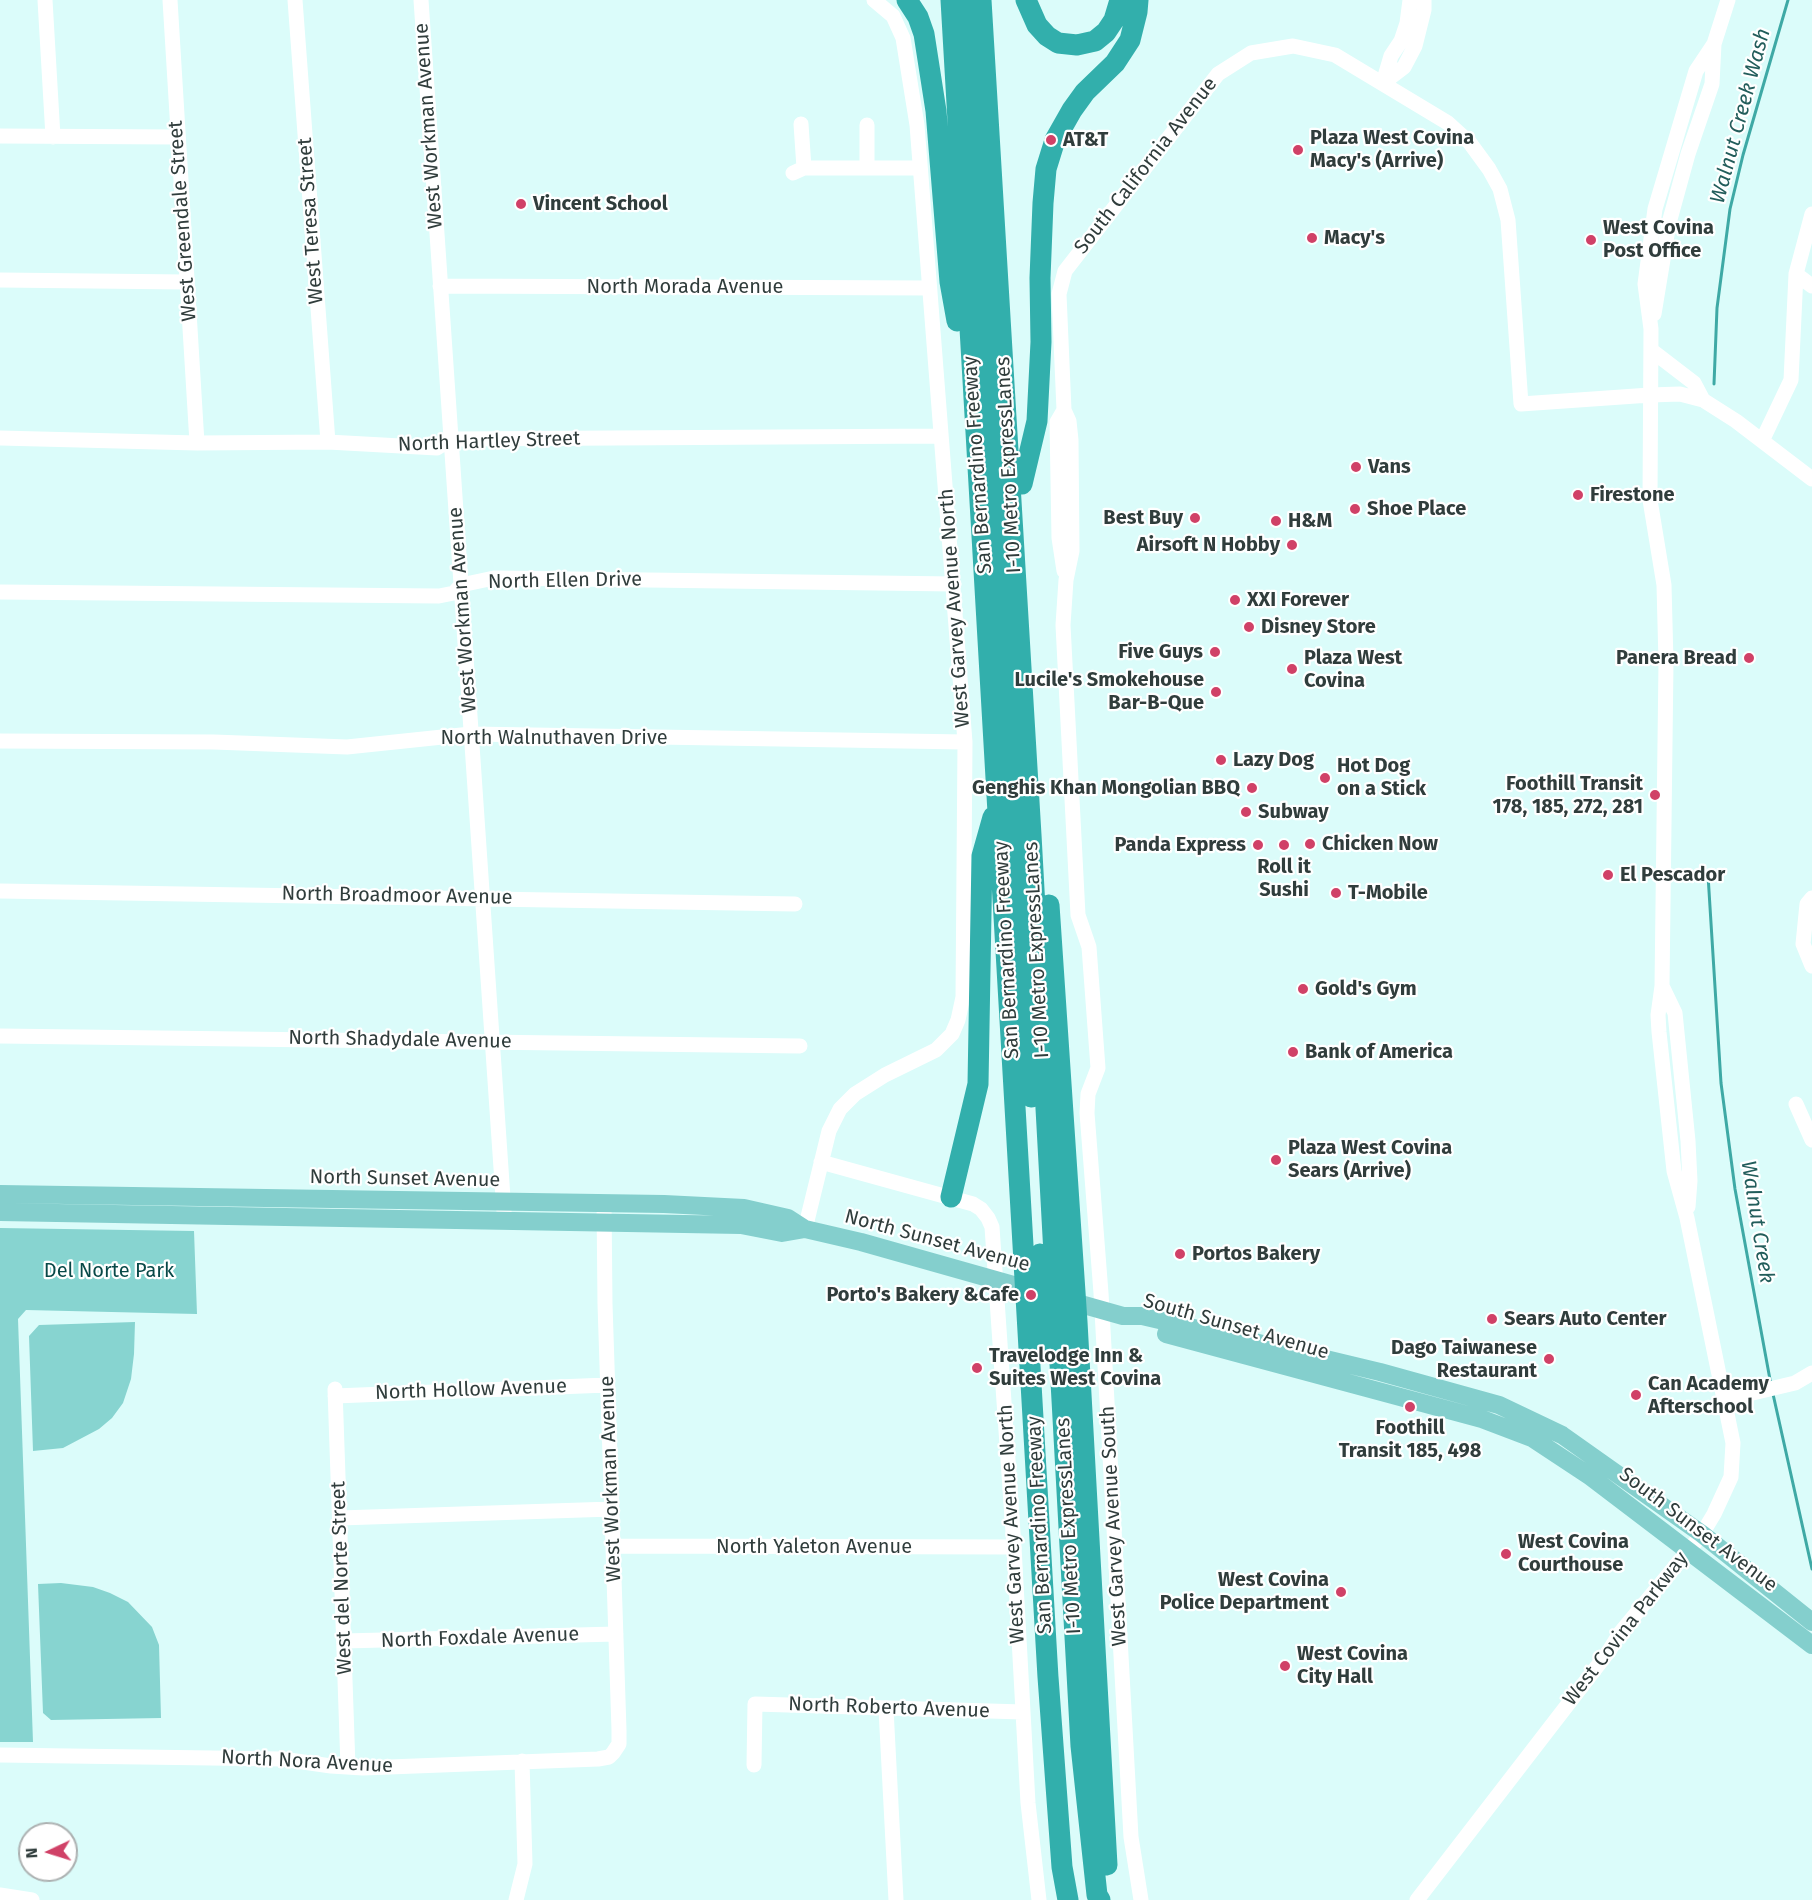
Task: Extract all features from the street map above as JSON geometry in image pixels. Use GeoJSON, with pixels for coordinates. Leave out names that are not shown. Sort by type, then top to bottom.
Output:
{"type":"FeatureCollection","features":[{"type":"Feature","properties":{"kind":"highway"},"geometry":{"type":"LineString","coordinates":[[907,0],[918,17],[924,34],[936,111],[950,282],[975,419]]}},
{"type":"Feature","properties":{"kind":"highway"},"geometry":{"type":"LineString","coordinates":[[939,0],[943,68],[956,109]]}},
{"type":"Feature","properties":{"kind":"highway","name":"San Bernardino Freeway"},"geometry":{"type":"LineString","coordinates":[[951,0],[998,799],[1051,1298],[1110,1900]]}},
{"type":"Feature","properties":{"kind":"highway","name":"I-10 Metro ExpressLanes"},"geometry":{"type":"LineString","coordinates":[[966,0],[1081,1746],[1097,1895],[1100,1900]]}},
{"type":"Feature","properties":{"kind":"highway","name":"I-10 Metro ExpressLanes"},"geometry":{"type":"LineString","coordinates":[[981,0],[1051,1298],[1072,1781],[1084,1896],[1082,1900]]}},
{"type":"Feature","properties":{"kind":"highway","name":"San Bernardino Freeway"},"geometry":{"type":"LineString","coordinates":[[993,0],[1022,484],[1051,1298],[1048,1677],[1062,1868],[1068,1900]]}},
{"type":"Feature","properties":{"kind":"highway"},"geometry":{"type":"LineString","coordinates":[[1026,0],[1037,25],[1047,36],[1058,43],[1077,45],[1095,41],[1106,32],[1114,20],[1120,0]]}},
{"type":"Feature","properties":{"kind":"highway"},"geometry":{"type":"LineString","coordinates":[[1022,484],[1037,421],[1041,342],[1042,213],[1046,169],[1055,140],[1072,110],[1085,92],[1115,63],[1130,40],[1138,0]]}},
{"type":"Feature","properties":{"kind":"highway"},"geometry":{"type":"LineString","coordinates":[[951,1197],[978,1084],[982,856],[998,799]]}},
{"type":"Feature","properties":{"kind":"main road","name":"North Sunset Avenue"},"geometry":{"type":"LineString","coordinates":[[0,1194],[604,1203],[744,1208],[788,1218],[805,1229],[861,1242],[1051,1298],[1124,1316]]}},
{"type":"Feature","properties":{"kind":"main road","name":"North Sunset Avenue"},"geometry":{"type":"LineString","coordinates":[[0,1212],[741,1225],[782,1233],[805,1229]]}},
{"type":"Feature","properties":{"kind":"main road","name":"South Sunset Avenue"},"geometry":{"type":"LineString","coordinates":[[1124,1316],[1142,1317],[1380,1372],[1499,1405],[1562,1435],[1702,1534],[1789,1616],[1812,1646]]}},
{"type":"Feature","properties":{"kind":"main road","name":"South Sunset Avenue"},"geometry":{"type":"LineString","coordinates":[[1124,1316],[1141,1327],[1482,1419],[1532,1438],[1590,1477],[1688,1549],[1789,1616],[1812,1622]]}},
{"type":"Feature","properties":{"kind":"street"},"geometry":{"type":"LineString","coordinates":[[45,0],[53,137]]}},
{"type":"Feature","properties":{"kind":"street","name":"West Greendale Street"},"geometry":{"type":"LineString","coordinates":[[170,0],[186,282],[198,442]]}},
{"type":"Feature","properties":{"kind":"street","name":"West Teresa Street"},"geometry":{"type":"LineString","coordinates":[[295,0],[328,442]]}},
{"type":"Feature","properties":{"kind":"street","name":"West Workman Avenue"},"geometry":{"type":"LineString","coordinates":[[421,0],[505,1221]]}},
{"type":"Feature","properties":{"kind":"street","name":"West Garvey Avenue North"},"geometry":{"type":"LineString","coordinates":[[805,1229],[829,1131],[840,1109],[855,1094],[885,1075],[936,1050],[952,1035],[963,997],[965,742],[920,168],[912,83],[903,38],[893,16],[874,0]]}},
{"type":"Feature","properties":{"kind":"street"},"geometry":{"type":"LineString","coordinates":[[1383,83],[1391,56],[1401,40],[1407,23],[1410,0]]}},
{"type":"Feature","properties":{"kind":"street"},"geometry":{"type":"LineString","coordinates":[[1383,83],[1404,67],[1415,46],[1424,0]]}},
{"type":"Feature","properties":{"kind":"street","name":"West Covina Parkway"},"geometry":{"type":"LineString","coordinates":[[1417,1900],[1609,1651],[1620,1633],[1702,1534],[1731,1477],[1733,1443],[1688,1218],[1674,1171],[1658,1016],[1662,986],[1666,651],[1664,585],[1650,500],[1651,329],[1645,284],[1654,209],[1696,71],[1714,44],[1728,0]]}},
{"type":"Feature","properties":{"kind":"street","name":"South California Avenue"},"geometry":{"type":"LineString","coordinates":[[1059,294],[1065,271],[1218,74],[1251,53],[1293,46],[1335,55],[1448,123],[1470,143],[1489,169],[1500,189],[1508,220],[1521,404],[1650,395]]}},
{"type":"Feature","properties":{"kind":"street"},"geometry":{"type":"LineString","coordinates":[[801,124],[799,170],[920,168]]}},
{"type":"Feature","properties":{"kind":"street"},"geometry":{"type":"LineString","coordinates":[[867,125],[867,168]]}},
{"type":"Feature","properties":{"kind":"street"},"geometry":{"type":"LineString","coordinates":[[0,136],[177,137]]}},
{"type":"Feature","properties":{"kind":"street"},"geometry":{"type":"LineString","coordinates":[[1762,441],[1791,380],[1796,274],[1812,214]]}},
{"type":"Feature","properties":{"kind":"street"},"geometry":{"type":"LineString","coordinates":[[1796,274],[1812,286]]}},
{"type":"Feature","properties":{"kind":"street"},"geometry":{"type":"LineString","coordinates":[[0,280],[186,282]]}},
{"type":"Feature","properties":{"kind":"street","name":"North Morada Avenue"},"geometry":{"type":"LineString","coordinates":[[441,286],[929,288]]}},
{"type":"Feature","properties":{"kind":"street","name":"West Garvey Avenue South"},"geometry":{"type":"LineString","coordinates":[[1059,294],[1064,410],[1057,422],[1059,538],[1066,580],[1063,625],[1078,915],[1089,947],[1098,1068],[1088,1094],[1087,1113],[1101,1293],[1131,1837],[1141,1900]]}},
{"type":"Feature","properties":{"kind":"street"},"geometry":{"type":"LineString","coordinates":[[1651,350],[1694,382],[1703,400]]}},
{"type":"Feature","properties":{"kind":"street"},"geometry":{"type":"LineString","coordinates":[[1650,395],[1680,394],[1703,400],[1812,479]]}},
{"type":"Feature","properties":{"kind":"street","name":"North Hartley Street"},"geometry":{"type":"LineString","coordinates":[[0,438],[328,442],[437,448],[451,439],[941,436]]}},
{"type":"Feature","properties":{"kind":"street","name":"North Ellen Drive"},"geometry":{"type":"LineString","coordinates":[[0,592],[440,596],[454,593],[461,585],[494,578],[954,584]]}},
{"type":"Feature","properties":{"kind":"street","name":"North Walnuthaven Drive"},"geometry":{"type":"LineString","coordinates":[[0,741],[214,742],[346,747],[471,734],[965,742]]}},
{"type":"Feature","properties":{"kind":"street","name":"North Broadmoor Avenue"},"geometry":{"type":"LineString","coordinates":[[0,891],[795,904]]}},
{"type":"Feature","properties":{"kind":"street"},"geometry":{"type":"LineString","coordinates":[[1812,898],[1807,904],[1803,944],[1812,966]]}},
{"type":"Feature","properties":{"kind":"street","name":"West Covina Parkway"},"geometry":{"type":"LineString","coordinates":[[1662,986],[1675,1013],[1688,1141],[1690,1181],[1688,1218]]}},
{"type":"Feature","properties":{"kind":"street","name":"North Shadydale Avenue"},"geometry":{"type":"LineString","coordinates":[[0,1036],[800,1046]]}},
{"type":"Feature","properties":{"kind":"street"},"geometry":{"type":"LineString","coordinates":[[1661,1049],[1669,1050],[1678,1128],[1688,1141]]}},
{"type":"Feature","properties":{"kind":"street"},"geometry":{"type":"LineString","coordinates":[[1796,1104],[1812,1140]]}},
{"type":"Feature","properties":{"kind":"street","name":"West Garvey Avenue North"},"geometry":{"type":"LineString","coordinates":[[821,1162],[973,1204],[988,1218],[994,1238],[1028,1803],[1039,1900]]}},
{"type":"Feature","properties":{"kind":"street"},"geometry":{"type":"LineString","coordinates":[[1674,1171],[1684,1181],[1689,1201]]}},
{"type":"Feature","properties":{"kind":"street","name":"West Workman Avenue"},"geometry":{"type":"LineString","coordinates":[[604,1203],[619,1737],[619,1744],[613,1753]]}},
{"type":"Feature","properties":{"kind":"street"},"geometry":{"type":"LineString","coordinates":[[1723,1400],[1794,1383],[1812,1373]]}},
{"type":"Feature","properties":{"kind":"street","name":"North Hollow Avenue"},"geometry":{"type":"LineString","coordinates":[[335,1392],[608,1385]]}},
{"type":"Feature","properties":{"kind":"street","name":"West del Norte Street"},"geometry":{"type":"LineString","coordinates":[[335,1392],[348,1767]]}},
{"type":"Feature","properties":{"kind":"street"},"geometry":{"type":"LineString","coordinates":[[340,1518],[612,1509]]}},
{"type":"Feature","properties":{"kind":"street","name":"North Yaleton Avenue"},"geometry":{"type":"LineString","coordinates":[[614,1546],[1014,1547]]}},
{"type":"Feature","properties":{"kind":"street","name":"North Foxdale Avenue"},"geometry":{"type":"LineString","coordinates":[[344,1641],[616,1634]]}},
{"type":"Feature","properties":{"kind":"street","name":"North Roberto Avenue"},"geometry":{"type":"LineString","coordinates":[[754,1765],[755,1704],[1023,1712]]}},
{"type":"Feature","properties":{"kind":"street"},"geometry":{"type":"LineString","coordinates":[[886,1708],[896,1900]]}},
{"type":"Feature","properties":{"kind":"street","name":"North Nora Avenue"},"geometry":{"type":"LineString","coordinates":[[0,1755],[271,1759],[348,1767],[598,1759],[609,1757],[613,1753]]}},
{"type":"Feature","properties":{"kind":"street"},"geometry":{"type":"LineString","coordinates":[[516,1900],[525,1864],[522,1761]]}},
{"type":"Feature","properties":{"kind":"street"},"geometry":{"type":"LineString","coordinates":[[0,1895],[32,1900]]}},
{"type":"Feature","properties":{"kind":"green space","name":"Del Norte Park"},"geometry":{"type":"Polygon","coordinates":[[[0,1228],[194,1231],[197,1314],[26,1310],[18,1319],[33,1742],[0,1742],[0,1228]]]}},
{"type":"Feature","properties":{"kind":"green space"},"geometry":{"type":"Polygon","coordinates":[[[135,1322],[131,1379],[123,1403],[112,1418],[99,1429],[63,1448],[33,1451],[29,1336],[39,1325],[135,1322]]]}},
{"type":"Feature","properties":{"kind":"green space"},"geometry":{"type":"Polygon","coordinates":[[[61,1583],[93,1587],[110,1593],[128,1602],[152,1627],[159,1645],[161,1718],[51,1720],[43,1713],[38,1584],[61,1583]]]}},
{"type":"Feature","properties":{"kind":"waterway","name":"Walnut Creek Wash"},"geometry":{"type":"LineString","coordinates":[[1714,384],[1717,308],[1730,209],[1743,155],[1788,0]]}},
{"type":"Feature","properties":{"kind":"waterway","name":"Walnut Creek"},"geometry":{"type":"LineString","coordinates":[[1708,875],[1721,1083],[1735,1189],[1771,1385]]}},
{"type":"Feature","properties":{"kind":"waterway","name":"Walnut Creek"},"geometry":{"type":"LineString","coordinates":[[1773,1394],[1812,1569]]}},
{"type":"Feature","properties":{"kind":"place","name":"AT&T"},"geometry":{"type":"Point","coordinates":[1051,140]}},
{"type":"Feature","properties":{"kind":"place","name":"Plaza West Covina Macy's (Arrive)"},"geometry":{"type":"Point","coordinates":[1298,150]}},
{"type":"Feature","properties":{"kind":"place","name":"Vincent School"},"geometry":{"type":"Point","coordinates":[521,204]}},
{"type":"Feature","properties":{"kind":"place","name":"Macy's"},"geometry":{"type":"Point","coordinates":[1312,238]}},
{"type":"Feature","properties":{"kind":"place","name":"West Covina Post Office"},"geometry":{"type":"Point","coordinates":[1591,240]}},
{"type":"Feature","properties":{"kind":"place","name":"Vans"},"geometry":{"type":"Point","coordinates":[1356,467]}},
{"type":"Feature","properties":{"kind":"place","name":"Firestone"},"geometry":{"type":"Point","coordinates":[1578,495]}},
{"type":"Feature","properties":{"kind":"place","name":"Shoe Place"},"geometry":{"type":"Point","coordinates":[1355,509]}},
{"type":"Feature","properties":{"kind":"place","name":"Best Buy"},"geometry":{"type":"Point","coordinates":[1195,518]}},
{"type":"Feature","properties":{"kind":"place","name":"H&M"},"geometry":{"type":"Point","coordinates":[1276,521]}},
{"type":"Feature","properties":{"kind":"place","name":"Airsoft N Hobby"},"geometry":{"type":"Point","coordinates":[1292,545]}},
{"type":"Feature","properties":{"kind":"place","name":"XXI Forever"},"geometry":{"type":"Point","coordinates":[1235,600]}},
{"type":"Feature","properties":{"kind":"place","name":"Disney Store"},"geometry":{"type":"Point","coordinates":[1249,627]}},
{"type":"Feature","properties":{"kind":"place","name":"Five Guys"},"geometry":{"type":"Point","coordinates":[1215,652]}},
{"type":"Feature","properties":{"kind":"place","name":"Panera Bread"},"geometry":{"type":"Point","coordinates":[1749,658]}},
{"type":"Feature","properties":{"kind":"place","name":"Plaza West Covina"},"geometry":{"type":"Point","coordinates":[1292,669]}},
{"type":"Feature","properties":{"kind":"place","name":"Lucile's Smokehouse Bar-B-Que"},"geometry":{"type":"Point","coordinates":[1216,692]}},
{"type":"Feature","properties":{"kind":"place","name":"Lazy Dog"},"geometry":{"type":"Point","coordinates":[1221,760]}},
{"type":"Feature","properties":{"kind":"place","name":"Hot Dog on a Stick"},"geometry":{"type":"Point","coordinates":[1325,778]}},
{"type":"Feature","properties":{"kind":"place","name":"Genghis Khan Mongolian BBQ"},"geometry":{"type":"Point","coordinates":[1252,788]}},
{"type":"Feature","properties":{"kind":"place","name":"Foothill Transit 178, 185, 272, 281"},"geometry":{"type":"Point","coordinates":[1655,795]}},
{"type":"Feature","properties":{"kind":"place","name":"Subway"},"geometry":{"type":"Point","coordinates":[1246,812]}},
{"type":"Feature","properties":{"kind":"place","name":"Chicken Now"},"geometry":{"type":"Point","coordinates":[1310,844]}},
{"type":"Feature","properties":{"kind":"place","name":"Panda Express"},"geometry":{"type":"Point","coordinates":[1258,845]}},
{"type":"Feature","properties":{"kind":"place","name":"Roll it Sushi"},"geometry":{"type":"Point","coordinates":[1284,845]}},
{"type":"Feature","properties":{"kind":"place","name":"El Pescador"},"geometry":{"type":"Point","coordinates":[1608,875]}},
{"type":"Feature","properties":{"kind":"place","name":"T-Mobile"},"geometry":{"type":"Point","coordinates":[1336,893]}},
{"type":"Feature","properties":{"kind":"place","name":"Gold's Gym"},"geometry":{"type":"Point","coordinates":[1303,989]}},
{"type":"Feature","properties":{"kind":"place","name":"Bank of America"},"geometry":{"type":"Point","coordinates":[1293,1052]}},
{"type":"Feature","properties":{"kind":"place","name":"Plaza West Covina Sears (Arrive)"},"geometry":{"type":"Point","coordinates":[1276,1160]}},
{"type":"Feature","properties":{"kind":"place","name":"Portos Bakery"},"geometry":{"type":"Point","coordinates":[1180,1254]}},
{"type":"Feature","properties":{"kind":"place","name":"Porto's Bakery &Cafe"},"geometry":{"type":"Point","coordinates":[1031,1295]}},
{"type":"Feature","properties":{"kind":"place","name":"Sears Auto Center"},"geometry":{"type":"Point","coordinates":[1492,1319]}},
{"type":"Feature","properties":{"kind":"place","name":"Dago Taiwanese Restaurant"},"geometry":{"type":"Point","coordinates":[1549,1359]}},
{"type":"Feature","properties":{"kind":"place","name":"Travelodge Inn & Suites West Covina"},"geometry":{"type":"Point","coordinates":[977,1368]}},
{"type":"Feature","properties":{"kind":"place","name":"Can Academy Afterschool"},"geometry":{"type":"Point","coordinates":[1636,1395]}},
{"type":"Feature","properties":{"kind":"place","name":"Foothill Transit 185, 498"},"geometry":{"type":"Point","coordinates":[1410,1407]}},
{"type":"Feature","properties":{"kind":"place","name":"West Covina Courthouse"},"geometry":{"type":"Point","coordinates":[1506,1554]}},
{"type":"Feature","properties":{"kind":"place","name":"West Covina Police Department"},"geometry":{"type":"Point","coordinates":[1341,1592]}},
{"type":"Feature","properties":{"kind":"place","name":"West Covina City Hall"},"geometry":{"type":"Point","coordinates":[1285,1666]}}]}
